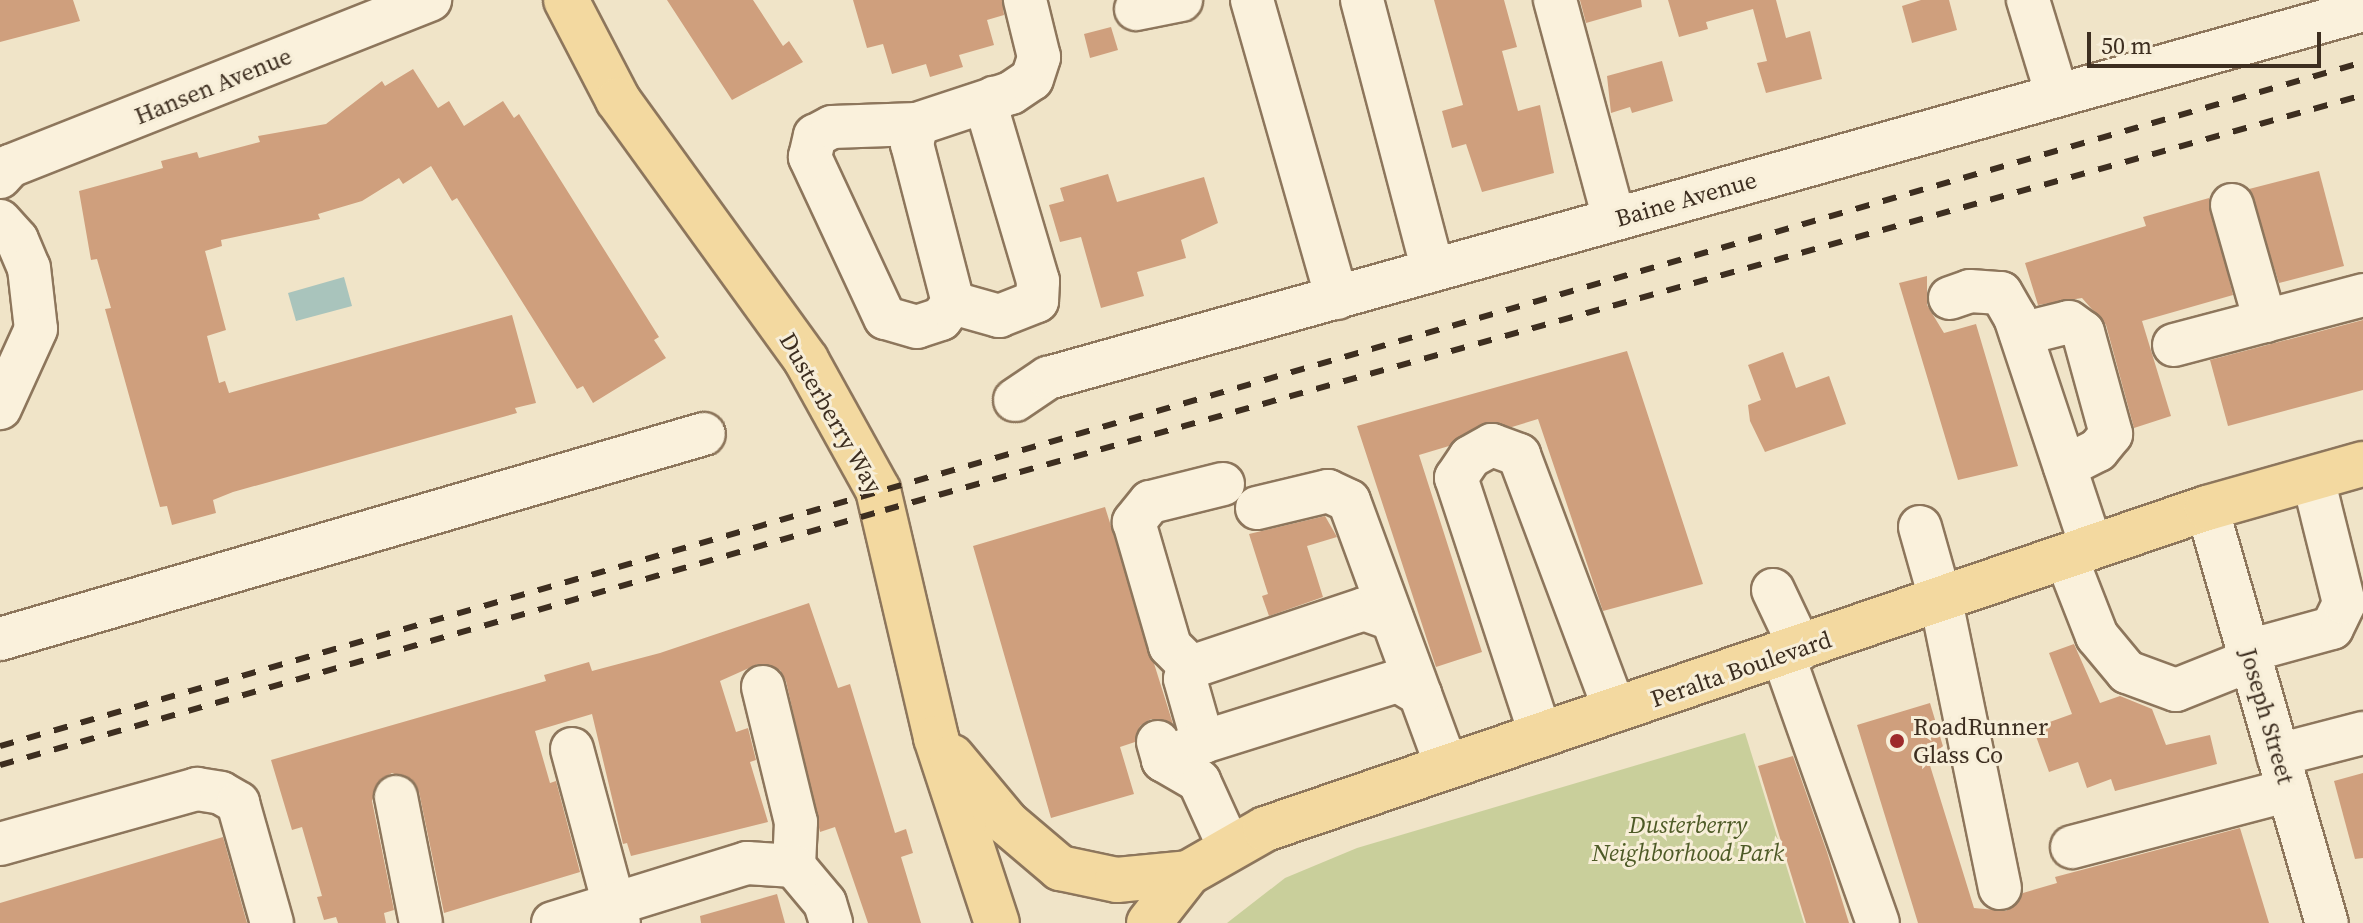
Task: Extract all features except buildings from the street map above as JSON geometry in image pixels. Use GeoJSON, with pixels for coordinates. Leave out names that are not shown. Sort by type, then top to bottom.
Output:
{"type":"FeatureCollection","features":[{"type":"Feature","properties":{"kind":"main road","name":"Dusterberry Way"},"geometry":{"type":"LineString","coordinates":[[566,0],[618,100],[806,360],[878,490],[936,738],[997,923]]}},
{"type":"Feature","properties":{"kind":"main road","name":"Peralta Boulevard"},"geometry":{"type":"LineString","coordinates":[[1149,923],[1188,873],[1265,829],[1792,652],[2207,508],[2363,464]]}},
{"type":"Feature","properties":{"kind":"main road"},"geometry":{"type":"LineString","coordinates":[[936,738],[1007,823],[1060,868],[1117,880],[1188,873]]}},
{"type":"Feature","properties":{"kind":"street","name":"Hansen Avenue"},"geometry":{"type":"LineString","coordinates":[[0,177],[10,166],[430,0]]}},
{"type":"Feature","properties":{"kind":"street"},"geometry":{"type":"LineString","coordinates":[[953,303],[941,319],[917,327],[885,318],[810,157],[815,136],[832,127],[917,124],[994,98],[1032,79],[1039,57],[1025,0]]}},
{"type":"Feature","properties":{"kind":"street"},"geometry":{"type":"LineString","coordinates":[[1136,9],[1181,0]]}},
{"type":"Feature","properties":{"kind":"street"},"geometry":{"type":"LineString","coordinates":[[1252,0],[1337,298]]}},
{"type":"Feature","properties":{"kind":"street"},"geometry":{"type":"LineString","coordinates":[[1362,0],[1433,270]]}},
{"type":"Feature","properties":{"kind":"street"},"geometry":{"type":"LineString","coordinates":[[1555,0],[1614,219]]}},
{"type":"Feature","properties":{"kind":"street"},"geometry":{"type":"LineString","coordinates":[[2028,0],[2057,95]]}},
{"type":"Feature","properties":{"kind":"street","name":"Baine Avenue"},"geometry":{"type":"LineString","coordinates":[[1015,400],[1048,378],[2363,10]]}},
{"type":"Feature","properties":{"kind":"street"},"geometry":{"type":"LineString","coordinates":[[953,303],[999,316],[1037,301],[1038,281],[989,116],[994,98]]}},
{"type":"Feature","properties":{"kind":"street"},"geometry":{"type":"LineString","coordinates":[[917,124],[912,144],[953,303]]}},
{"type":"Feature","properties":{"kind":"street"},"geometry":{"type":"LineString","coordinates":[[2232,205],[2265,321]]}},
{"type":"Feature","properties":{"kind":"street"},"geometry":{"type":"LineString","coordinates":[[0,221],[17,240],[29,268],[36,329],[0,408]]}},
{"type":"Feature","properties":{"kind":"street"},"geometry":{"type":"LineString","coordinates":[[1950,298],[1970,291],[2001,293],[2021,334],[2065,467],[2097,636],[2127,672],[2176,690],[2250,656],[2332,628],[2344,603],[2313,479]]}},
{"type":"Feature","properties":{"kind":"street"},"geometry":{"type":"LineString","coordinates":[[2174,345],[2363,295]]}},
{"type":"Feature","properties":{"kind":"street"},"geometry":{"type":"LineString","coordinates":[[2021,334],[2069,322],[2083,332],[2111,434],[2098,450],[2065,467]]}},
{"type":"Feature","properties":{"kind":"street"},"geometry":{"type":"LineString","coordinates":[[0,639],[704,434]]}},
{"type":"Feature","properties":{"kind":"street"},"geometry":{"type":"LineString","coordinates":[[1541,736],[1456,478],[1470,457],[1492,445],[1519,455],[1615,711]]}},
{"type":"Feature","properties":{"kind":"street"},"geometry":{"type":"LineString","coordinates":[[1191,667],[1170,646],[1134,522],[1150,502],[1223,484]]}},
{"type":"Feature","properties":{"kind":"street"},"geometry":{"type":"LineString","coordinates":[[1257,508],[1328,491],[1349,501],[1447,768]]}},
{"type":"Feature","properties":{"kind":"street","name":"Joseph Street"},"geometry":{"type":"LineString","coordinates":[[2207,508],[2327,923]]}},
{"type":"Feature","properties":{"kind":"street"},"geometry":{"type":"LineString","coordinates":[[1920,527],[1941,601],[2000,888]]}},
{"type":"Feature","properties":{"kind":"street"},"geometry":{"type":"LineString","coordinates":[[1773,590],[1878,923]]}},
{"type":"Feature","properties":{"kind":"street"},"geometry":{"type":"LineString","coordinates":[[1203,742],[1185,679],[1191,667],[1364,609],[1392,619]]}},
{"type":"Feature","properties":{"kind":"street"},"geometry":{"type":"LineString","coordinates":[[1230,849],[1199,781],[1160,751],[1203,742],[1398,681],[1420,694]]}},
{"type":"Feature","properties":{"kind":"street"},"geometry":{"type":"LineString","coordinates":[[763,687],[796,822],[794,866],[825,903],[831,923]]}},
{"type":"Feature","properties":{"kind":"street"},"geometry":{"type":"LineString","coordinates":[[2072,847],[2283,773],[2363,733]]}},
{"type":"Feature","properties":{"kind":"street"},"geometry":{"type":"LineString","coordinates":[[572,749],[617,914]]}},
{"type":"Feature","properties":{"kind":"street"},"geometry":{"type":"LineString","coordinates":[[0,844],[197,789],[221,793],[238,803],[272,923]]}},
{"type":"Feature","properties":{"kind":"street"},"geometry":{"type":"LineString","coordinates":[[396,797],[421,923]]}},
{"type":"Feature","properties":{"kind":"street"},"geometry":{"type":"LineString","coordinates":[[553,923],[617,914],[747,863],[794,866]]}},
{"type":"Feature","properties":{"kind":"green space","name":"Dusterberry Neighborhood Park"},"geometry":{"type":"Polygon","coordinates":[[[1745,733],[1804,923],[1227,923],[1285,878],[1357,848],[1745,733]]]}},
{"type":"Feature","properties":{"kind":"water"},"geometry":{"type":"Polygon","coordinates":[[[344,277],[352,306],[296,321],[288,293],[344,277]]]}},
{"type":"Feature","properties":{"kind":"railway"},"geometry":{"type":"LineString","coordinates":[[0,746],[2363,62]]}},
{"type":"Feature","properties":{"kind":"railway"},"geometry":{"type":"LineString","coordinates":[[0,765],[885,510],[2363,95]]}},
{"type":"Feature","properties":{"kind":"place","name":"RoadRunner Glass Co"},"geometry":{"type":"Point","coordinates":[1897,741]}}]}
